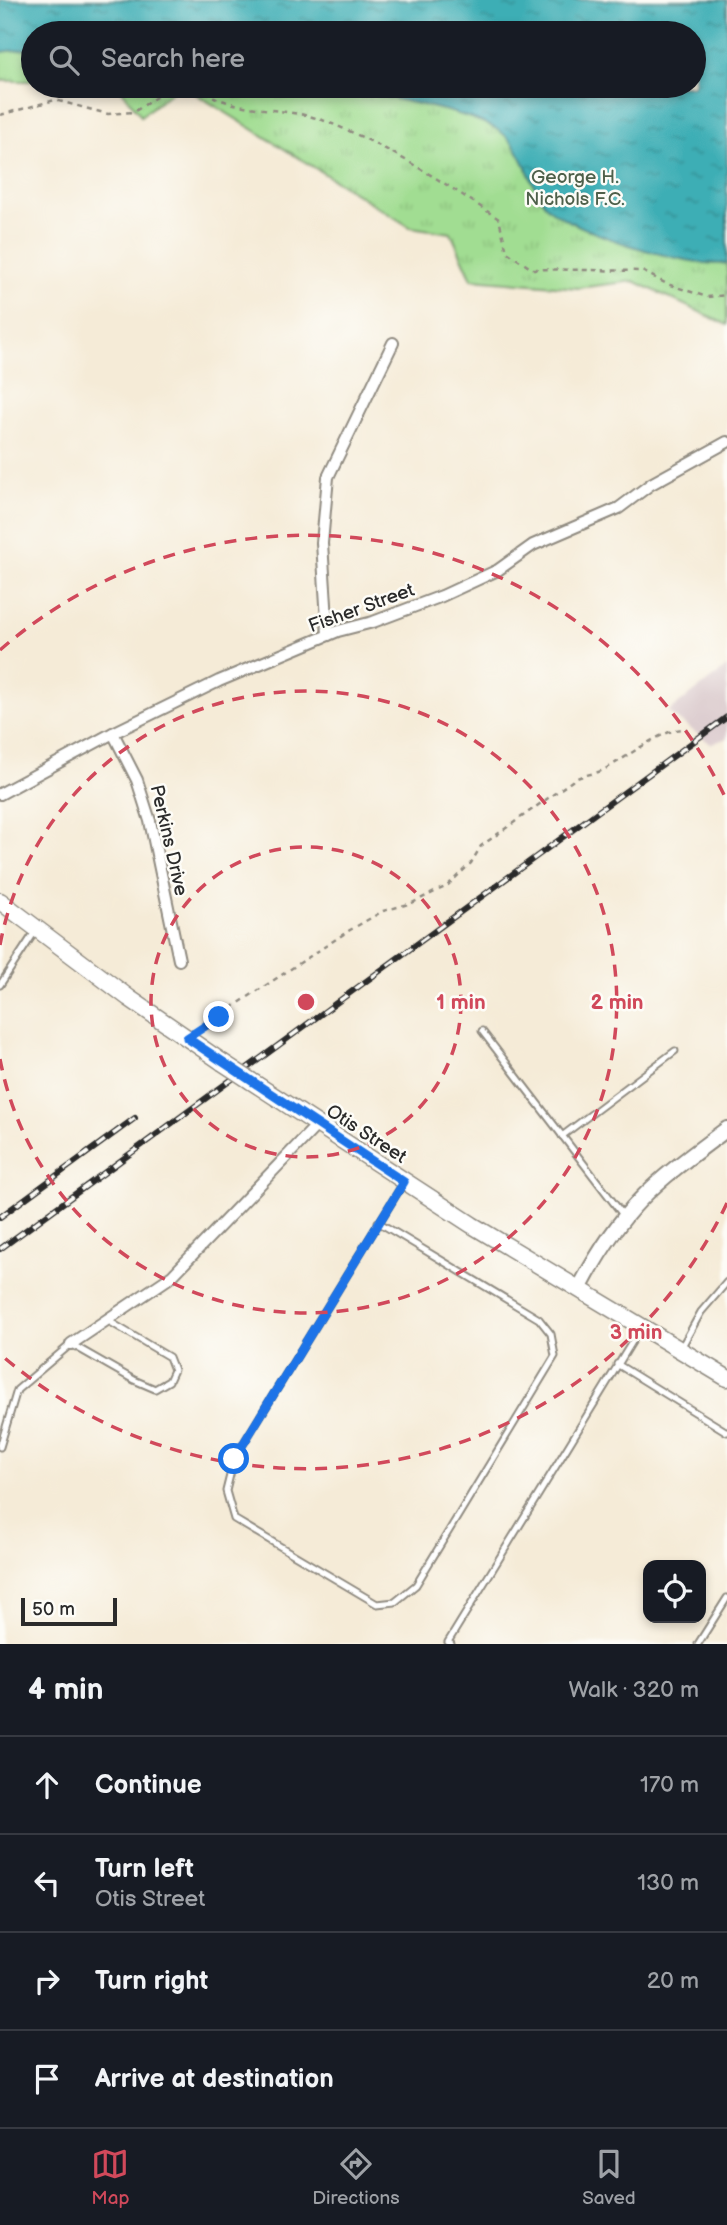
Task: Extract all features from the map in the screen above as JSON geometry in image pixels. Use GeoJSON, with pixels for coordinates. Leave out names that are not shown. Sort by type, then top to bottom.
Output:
{"type":"FeatureCollection","features":[{"type":"Feature","properties":{"kind":"main road","name":"Otis Street"},"geometry":{"type":"LineString","coordinates":[[0,901],[36,930],[187,1038],[316,1126],[727,1378]]}},
{"type":"Feature","properties":{"kind":"street"},"geometry":{"type":"LineString","coordinates":[[328,635],[322,543],[328,477],[393,343]]}},
{"type":"Feature","properties":{"kind":"street","name":"Fisher Street"},"geometry":{"type":"LineString","coordinates":[[0,794],[113,733],[219,681],[328,635],[373,622],[498,570],[533,545],[619,508],[651,484],[727,442]]}},
{"type":"Feature","properties":{"kind":"street","name":"Perkins Drive"},"geometry":{"type":"LineString","coordinates":[[113,733],[137,780],[150,821],[179,960]]}},
{"type":"Feature","properties":{"kind":"street"},"geometry":{"type":"LineString","coordinates":[[71,1344],[172,1276],[316,1126]]}},
{"type":"Feature","properties":{"kind":"street"},"geometry":{"type":"LineString","coordinates":[[579,1289],[599,1251],[624,1215],[662,1176],[727,1129]]}},
{"type":"Feature","properties":{"kind":"lane"},"geometry":{"type":"LineString","coordinates":[[0,985],[36,930]]}},
{"type":"Feature","properties":{"kind":"lane"},"geometry":{"type":"LineString","coordinates":[[482,1031],[624,1215]]}},
{"type":"Feature","properties":{"kind":"lane"},"geometry":{"type":"LineString","coordinates":[[562,1136],[676,1051]]}},
{"type":"Feature","properties":{"kind":"lane"},"geometry":{"type":"LineString","coordinates":[[378,1222],[539,1319],[551,1334],[555,1356],[416,1585],[395,1602],[377,1604],[234,1519],[226,1491],[234,1459],[378,1222],[404,1182]]}},
{"type":"Feature","properties":{"kind":"lane"},"geometry":{"type":"LineString","coordinates":[[680,1350],[701,1312],[727,1282]]}},
{"type":"Feature","properties":{"kind":"lane"},"geometry":{"type":"LineString","coordinates":[[0,1447],[17,1390],[71,1344],[156,1389],[169,1381],[174,1370],[169,1357],[107,1320]]}},
{"type":"Feature","properties":{"kind":"lane"},"geometry":{"type":"LineString","coordinates":[[451,1644],[448,1642],[642,1327]]}},
{"type":"Feature","properties":{"kind":"lane"},"geometry":{"type":"LineString","coordinates":[[617,1364],[727,1432]]}},
{"type":"Feature","properties":{"kind":"lane"},"geometry":{"type":"LineString","coordinates":[[698,1644],[727,1598]]}},
{"type":"Feature","properties":{"kind":"path"},"geometry":{"type":"LineString","coordinates":[[0,116],[55,100],[108,114],[134,112],[154,98]]}},
{"type":"Feature","properties":{"kind":"path"},"geometry":{"type":"LineString","coordinates":[[217,98],[298,112],[327,122],[372,144],[499,219],[507,252],[532,269],[642,271],[667,284],[707,297],[727,295]]}},
{"type":"Feature","properties":{"kind":"path"},"geometry":{"type":"LineString","coordinates":[[187,1038],[350,930],[383,911],[412,903],[446,886],[471,863],[481,846],[583,774],[603,770],[670,731],[687,729]]}},
{"type":"Feature","properties":{"kind":"shaded area"},"geometry":{"type":"Polygon","coordinates":[[[727,667],[727,738],[711,744],[668,712],[727,667]]]}},
{"type":"Feature","properties":{"kind":"green space","name":"George H. Nichols F.C."},"geometry":{"type":"Polygon","coordinates":[[[0,0],[727,0],[727,325],[634,281],[578,288],[472,279],[451,233],[410,227],[202,98],[706,98],[706,21],[21,21],[21,81],[0,81],[0,0]]]}},
{"type":"Feature","properties":{"kind":"green space"},"geometry":{"type":"Polygon","coordinates":[[[128,98],[164,98],[141,116],[128,98]]]}},
{"type":"Feature","properties":{"kind":"water"},"geometry":{"type":"Polygon","coordinates":[[[0,0],[727,0],[727,263],[687,260],[659,254],[575,224],[555,213],[543,202],[513,145],[498,130],[462,115],[387,98],[706,98],[706,21],[21,21],[21,49],[0,52],[0,0]]]}},
{"type":"Feature","properties":{"kind":"railway"},"geometry":{"type":"LineString","coordinates":[[0,1249],[727,717]]}},
{"type":"Feature","properties":{"kind":"railway"},"geometry":{"type":"LineString","coordinates":[[0,1217],[135,1118]]}},
{"type":"Feature","properties":{"kind":"route"},"geometry":{"type":"LineString","coordinates":[[219,1017],[187,1038],[404,1182],[234,1459]]}}]}
